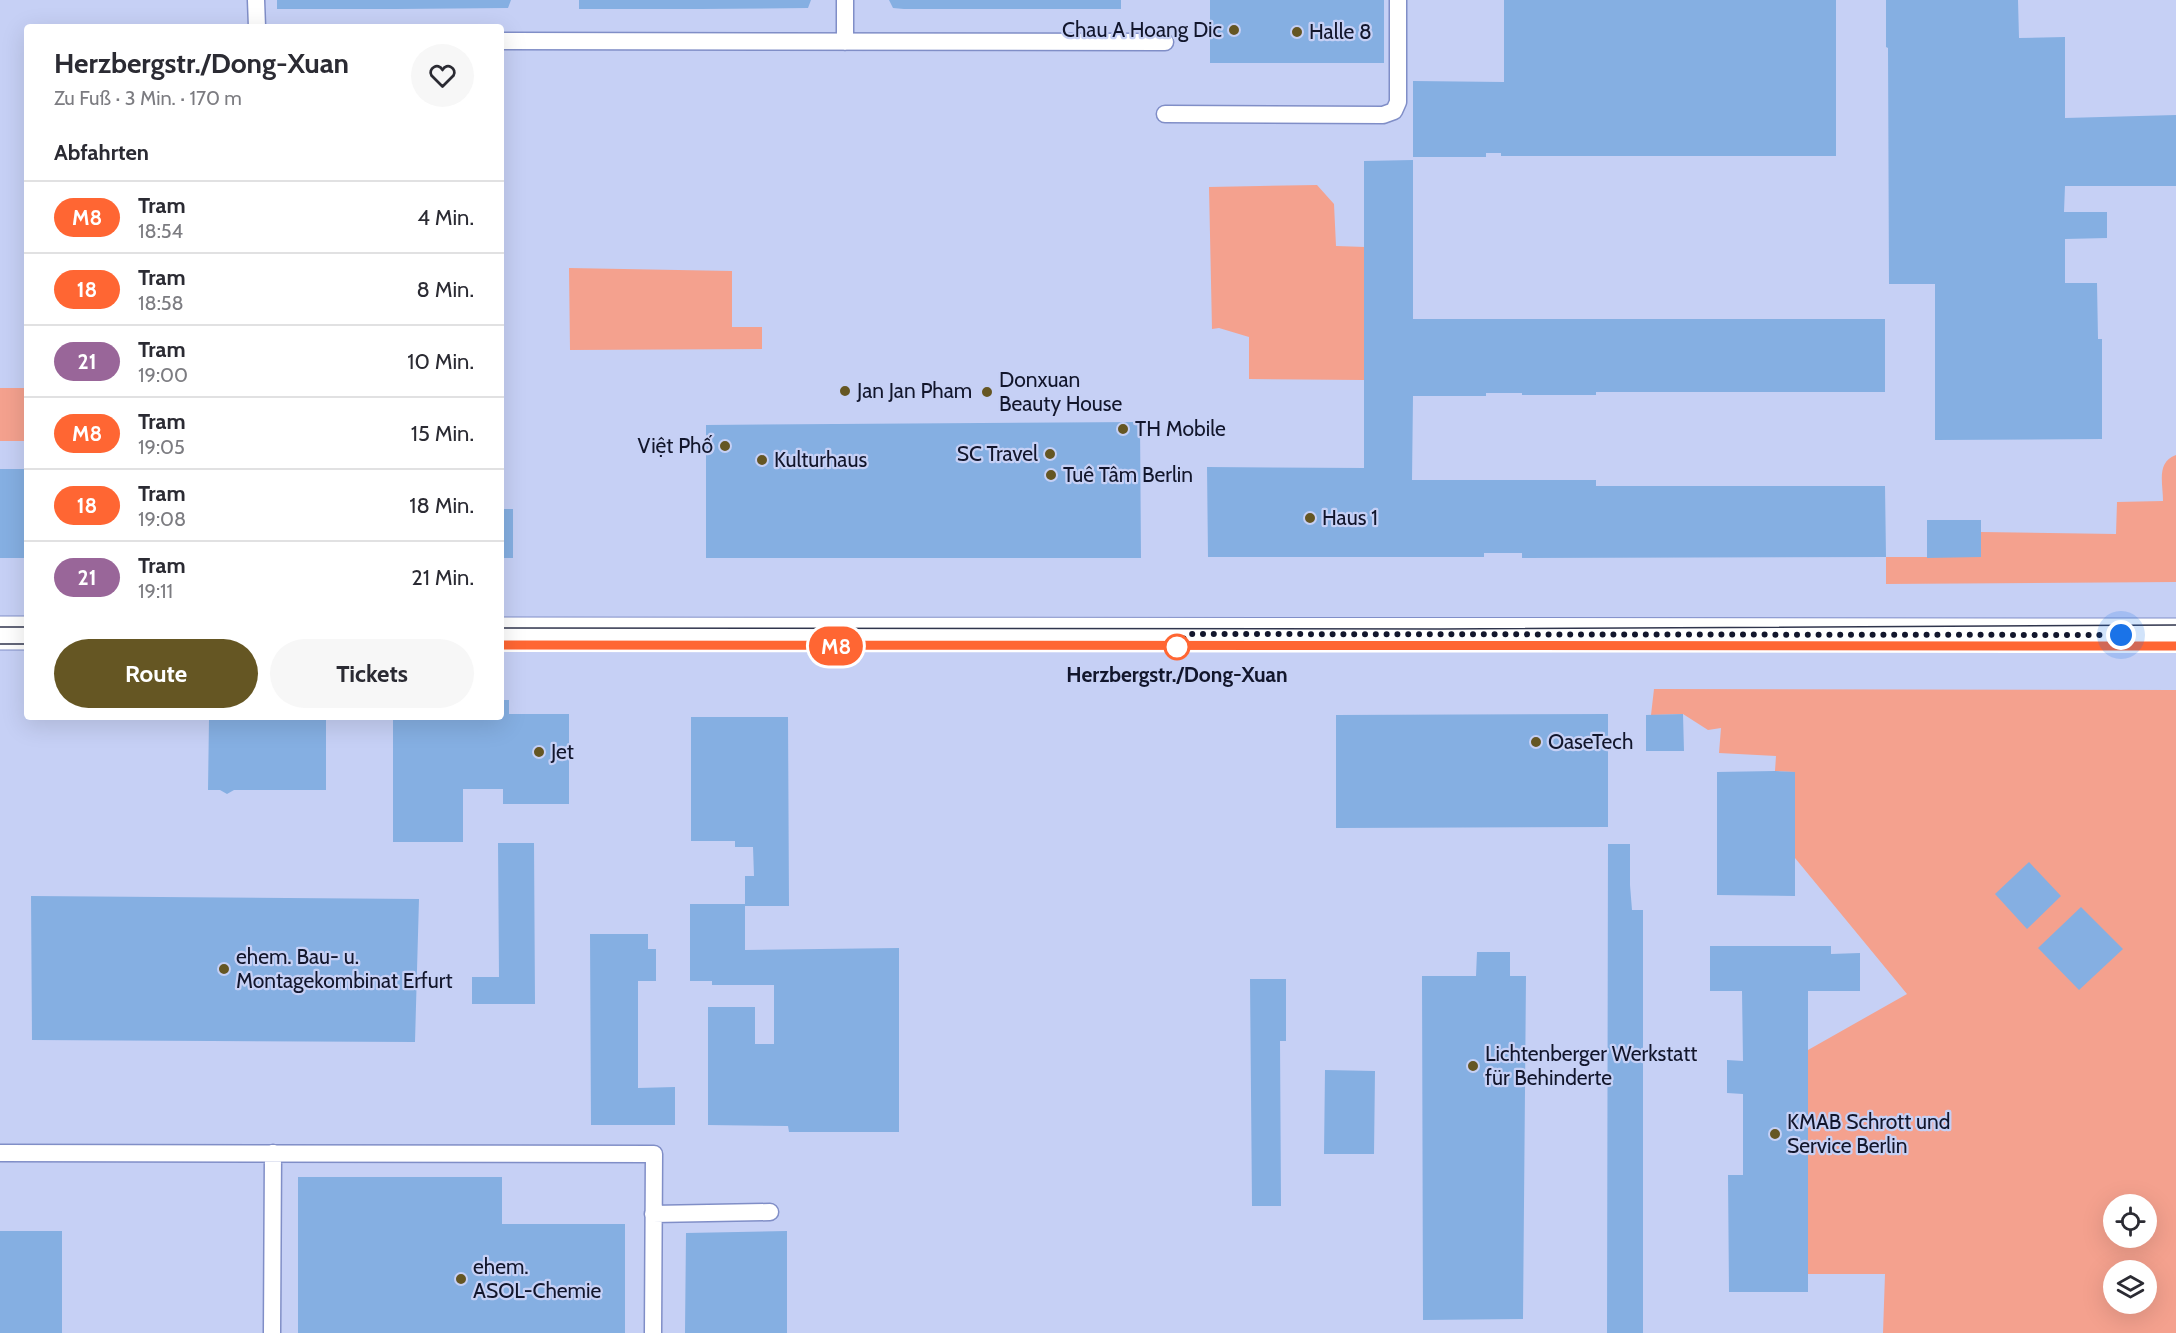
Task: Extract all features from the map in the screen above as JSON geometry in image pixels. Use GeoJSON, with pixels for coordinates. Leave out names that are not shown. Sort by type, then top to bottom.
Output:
{"type":"FeatureCollection","features":[{"type":"Feature","properties":{"kind":"street"},"geometry":{"type":"LineString","coordinates":[[0,633],[24,633]]}},
{"type":"Feature","properties":{"kind":"street"},"geometry":{"type":"LineString","coordinates":[[504,634],[2176,635]]}},
{"type":"Feature","properties":{"kind":"lane"},"geometry":{"type":"LineString","coordinates":[[255,0],[257,24]]}},
{"type":"Feature","properties":{"kind":"lane"},"geometry":{"type":"LineString","coordinates":[[845,0],[845,42]]}},
{"type":"Feature","properties":{"kind":"lane"},"geometry":{"type":"LineString","coordinates":[[1165,114],[1383,115],[1394,111],[1398,102],[1398,0]]}},
{"type":"Feature","properties":{"kind":"lane"},"geometry":{"type":"LineString","coordinates":[[504,41],[1165,42]]}},
{"type":"Feature","properties":{"kind":"lane"},"geometry":{"type":"LineString","coordinates":[[0,1153],[654,1154],[653,1333]]}},
{"type":"Feature","properties":{"kind":"lane"},"geometry":{"type":"LineString","coordinates":[[272,1333],[273,1153]]}},
{"type":"Feature","properties":{"kind":"lane"},"geometry":{"type":"LineString","coordinates":[[653,1214],[770,1212]]}},
{"type":"Feature","properties":{"kind":"shaded area"},"geometry":{"type":"Polygon","coordinates":[[[1317,185],[1334,204],[1336,246],[1365,247],[1364,380],[1249,379],[1249,337],[1219,328],[1212,329],[1209,187],[1317,185]]]}},
{"type":"Feature","properties":{"kind":"shaded area"},"geometry":{"type":"Polygon","coordinates":[[[569,268],[732,271],[732,327],[762,327],[762,349],[570,350],[569,268]]]}},
{"type":"Feature","properties":{"kind":"shaded area"},"geometry":{"type":"Polygon","coordinates":[[[0,388],[24,388],[24,441],[0,441],[0,388]]]}},
{"type":"Feature","properties":{"kind":"shaded area"},"geometry":{"type":"Polygon","coordinates":[[[2176,455],[2176,582],[1886,584],[1886,557],[1981,557],[1981,532],[2116,534],[2117,502],[2163,501],[2163,468],[2170,458],[2176,455]]]}},
{"type":"Feature","properties":{"kind":"shaded area"},"geometry":{"type":"Polygon","coordinates":[[[1654,689],[2176,690],[2176,1333],[1883,1333],[1885,1274],[1808,1274],[1808,1050],[1907,994],[1795,858],[1795,772],[1775,771],[1776,756],[1719,753],[1721,728],[1708,730],[1683,714],[1651,715],[1654,689]]]}},
{"type":"Feature","properties":{"kind":"building"},"geometry":{"type":"Polygon","coordinates":[[[277,0],[511,0],[508,8],[277,9],[277,0]]]}},
{"type":"Feature","properties":{"kind":"building"},"geometry":{"type":"Polygon","coordinates":[[[579,0],[811,0],[808,8],[579,9],[579,0]]]}},
{"type":"Feature","properties":{"kind":"building"},"geometry":{"type":"Polygon","coordinates":[[[889,0],[1121,0],[1121,9],[904,9],[893,8],[889,0]]]}},
{"type":"Feature","properties":{"kind":"building","name":"Halle 8"},"geometry":{"type":"Polygon","coordinates":[[[1210,0],[1384,0],[1384,63],[1210,63],[1210,0]]]}},
{"type":"Feature","properties":{"kind":"building"},"geometry":{"type":"Polygon","coordinates":[[[1504,0],[1836,0],[1836,156],[1501,156],[1501,153],[1486,153],[1486,157],[1413,157],[1413,81],[1504,82],[1504,0]]]}},
{"type":"Feature","properties":{"kind":"building"},"geometry":{"type":"Polygon","coordinates":[[[1886,0],[2018,0],[2019,38],[2065,37],[2065,118],[2176,115],[2176,186],[2065,186],[2064,212],[2107,212],[2107,238],[2065,239],[2065,283],[2097,283],[2098,339],[2102,339],[2102,439],[1935,440],[1935,284],[1889,284],[1886,0]]]}},
{"type":"Feature","properties":{"kind":"building"},"geometry":{"type":"Polygon","coordinates":[[[1413,160],[1413,319],[1885,319],[1885,392],[1596,392],[1596,395],[1486,393],[1486,396],[1413,396],[1412,480],[1596,480],[1596,486],[1885,486],[1886,557],[1522,558],[1522,553],[1484,553],[1484,557],[1208,557],[1207,467],[1364,468],[1364,161],[1413,160]]]}},
{"type":"Feature","properties":{"kind":"building"},"geometry":{"type":"Polygon","coordinates":[[[1140,422],[1141,558],[706,558],[706,425],[1140,422]]]}},
{"type":"Feature","properties":{"kind":"building"},"geometry":{"type":"Polygon","coordinates":[[[0,469],[24,469],[24,558],[0,558],[0,469]]]}},
{"type":"Feature","properties":{"kind":"building"},"geometry":{"type":"Polygon","coordinates":[[[504,509],[513,509],[513,558],[504,558],[504,509]]]}},
{"type":"Feature","properties":{"kind":"building"},"geometry":{"type":"Polygon","coordinates":[[[1927,520],[1981,520],[1981,557],[1927,558],[1927,520]]]}},
{"type":"Feature","properties":{"kind":"building"},"geometry":{"type":"Polygon","coordinates":[[[504,700],[509,700],[509,714],[569,714],[569,804],[503,804],[503,789],[463,789],[463,842],[393,842],[393,720],[504,720],[504,700]]]}},
{"type":"Feature","properties":{"kind":"building"},"geometry":{"type":"Polygon","coordinates":[[[1608,714],[1608,827],[1336,828],[1336,715],[1608,714]]]}},
{"type":"Feature","properties":{"kind":"building"},"geometry":{"type":"Polygon","coordinates":[[[1683,714],[1684,751],[1646,751],[1646,715],[1683,714]]]}},
{"type":"Feature","properties":{"kind":"building"},"geometry":{"type":"Polygon","coordinates":[[[691,717],[788,717],[789,906],[745,906],[745,950],[899,948],[899,1132],[789,1132],[788,1126],[708,1125],[708,1007],[755,1007],[755,1044],[774,1044],[774,985],[712,985],[712,981],[690,981],[690,904],[745,904],[745,876],[754,876],[753,847],[735,847],[735,841],[691,841],[691,717]]]}},
{"type":"Feature","properties":{"kind":"building"},"geometry":{"type":"Polygon","coordinates":[[[209,720],[326,720],[326,790],[234,790],[227,794],[220,790],[208,790],[209,720]]]}},
{"type":"Feature","properties":{"kind":"building"},"geometry":{"type":"Polygon","coordinates":[[[1717,772],[1795,772],[1795,896],[1717,895],[1717,772]]]}},
{"type":"Feature","properties":{"kind":"building"},"geometry":{"type":"Polygon","coordinates":[[[498,843],[534,843],[535,1004],[472,1004],[472,977],[499,977],[498,843]]]}},
{"type":"Feature","properties":{"kind":"building"},"geometry":{"type":"Polygon","coordinates":[[[1608,844],[1630,844],[1632,910],[1643,910],[1643,1333],[1607,1333],[1608,844]]]}},
{"type":"Feature","properties":{"kind":"building"},"geometry":{"type":"Polygon","coordinates":[[[2029,862],[2061,896],[2027,929],[1995,894],[2029,862]]]}},
{"type":"Feature","properties":{"kind":"building","name":"ehem. Bau- u. Montagekombinat Erfurt"},"geometry":{"type":"Polygon","coordinates":[[[31,896],[419,899],[415,1042],[32,1040],[31,896]]]}},
{"type":"Feature","properties":{"kind":"building"},"geometry":{"type":"Polygon","coordinates":[[[2081,907],[2123,949],[2079,990],[2038,948],[2081,907]]]}},
{"type":"Feature","properties":{"kind":"building"},"geometry":{"type":"Polygon","coordinates":[[[590,934],[648,934],[648,949],[656,949],[656,981],[638,981],[638,1088],[675,1087],[675,1125],[591,1125],[590,934]]]}},
{"type":"Feature","properties":{"kind":"building","name":"KMAB Schrott und Service Berlin"},"geometry":{"type":"Polygon","coordinates":[[[1710,946],[1831,946],[1831,954],[1860,953],[1860,991],[1808,991],[1808,1292],[1729,1292],[1728,1175],[1743,1175],[1743,1094],[1727,1093],[1727,1060],[1743,1061],[1742,991],[1710,991],[1710,946]]]}},
{"type":"Feature","properties":{"kind":"building"},"geometry":{"type":"Polygon","coordinates":[[[1477,952],[1510,952],[1510,976],[1526,976],[1523,1319],[1423,1320],[1422,976],[1476,976],[1477,952]]]}},
{"type":"Feature","properties":{"kind":"building"},"geometry":{"type":"Polygon","coordinates":[[[1250,979],[1286,979],[1286,1041],[1280,1041],[1281,1206],[1252,1206],[1250,979]]]}},
{"type":"Feature","properties":{"kind":"building"},"geometry":{"type":"Polygon","coordinates":[[[1325,1070],[1375,1071],[1374,1154],[1324,1154],[1325,1070]]]}},
{"type":"Feature","properties":{"kind":"building","name":"ehem. ASOL-Chemie"},"geometry":{"type":"Polygon","coordinates":[[[298,1177],[502,1177],[502,1224],[625,1224],[625,1333],[298,1333],[298,1177]]]}},
{"type":"Feature","properties":{"kind":"building"},"geometry":{"type":"Polygon","coordinates":[[[0,1231],[62,1231],[62,1333],[0,1333],[0,1231]]]}},
{"type":"Feature","properties":{"kind":"building"},"geometry":{"type":"Polygon","coordinates":[[[787,1231],[787,1333],[685,1333],[686,1233],[787,1231]]]}},
{"type":"Feature","properties":{"kind":"tram line"},"geometry":{"type":"LineString","coordinates":[[504,628],[1441,629],[2176,625]]}},
{"type":"Feature","properties":{"kind":"tram line"},"geometry":{"type":"LineString","coordinates":[[0,627],[24,627]]}},
{"type":"Feature","properties":{"kind":"tram line"},"geometry":{"type":"LineString","coordinates":[[0,644],[24,644]]}},
{"type":"Feature","properties":{"kind":"tram line"},"geometry":{"type":"LineString","coordinates":[[504,645],[2176,646]]}},
{"type":"Feature","properties":{"kind":"tram line","name":"M8"},"geometry":{"type":"LineString","coordinates":[[504,645],[2176,646]]}},
{"type":"Feature","properties":{"kind":"place","name":"Chau A Hoang Dic"},"geometry":{"type":"Point","coordinates":[1234,30]}},
{"type":"Feature","properties":{"kind":"place","name":"Halle 8"},"geometry":{"type":"Point","coordinates":[1297,32]}},
{"type":"Feature","properties":{"kind":"place","name":"Jan Jan Pham"},"geometry":{"type":"Point","coordinates":[845,391]}},
{"type":"Feature","properties":{"kind":"place","name":"Donxuan Beauty House"},"geometry":{"type":"Point","coordinates":[987,392]}},
{"type":"Feature","properties":{"kind":"place","name":"TH Mobile"},"geometry":{"type":"Point","coordinates":[1123,429]}},
{"type":"Feature","properties":{"kind":"place","name":"Việt Phố"},"geometry":{"type":"Point","coordinates":[725,446]}},
{"type":"Feature","properties":{"kind":"place","name":"SC Travel"},"geometry":{"type":"Point","coordinates":[1050,454]}},
{"type":"Feature","properties":{"kind":"place","name":"Kulturhaus"},"geometry":{"type":"Point","coordinates":[762,460]}},
{"type":"Feature","properties":{"kind":"place","name":"Tuê Tâm Berlin"},"geometry":{"type":"Point","coordinates":[1051,475]}},
{"type":"Feature","properties":{"kind":"place","name":"Haus 1"},"geometry":{"type":"Point","coordinates":[1310,518]}},
{"type":"Feature","properties":{"kind":"place","name":"Herzbergstr./Dong-Xuan"},"geometry":{"type":"Point","coordinates":[1177,647]}},
{"type":"Feature","properties":{"kind":"place","name":"OaseTech"},"geometry":{"type":"Point","coordinates":[1536,742]}},
{"type":"Feature","properties":{"kind":"place","name":"Jet"},"geometry":{"type":"Point","coordinates":[539,752]}},
{"type":"Feature","properties":{"kind":"place","name":"ehem. Bau- u. Montagekombinat Erfurt"},"geometry":{"type":"Point","coordinates":[224,969]}},
{"type":"Feature","properties":{"kind":"place","name":"Lichtenberger Werkstatt für Behinderte"},"geometry":{"type":"Point","coordinates":[1473,1066]}},
{"type":"Feature","properties":{"kind":"place","name":"KMAB Schrott und Service Berlin"},"geometry":{"type":"Point","coordinates":[1775,1134]}},
{"type":"Feature","properties":{"kind":"place","name":"ehem. ASOL-Chemie"},"geometry":{"type":"Point","coordinates":[461,1279]}},
{"type":"Feature","properties":{"kind":"route"},"geometry":{"type":"LineString","coordinates":[[1177,647],[1187,634],[2121,635]]}}]}
